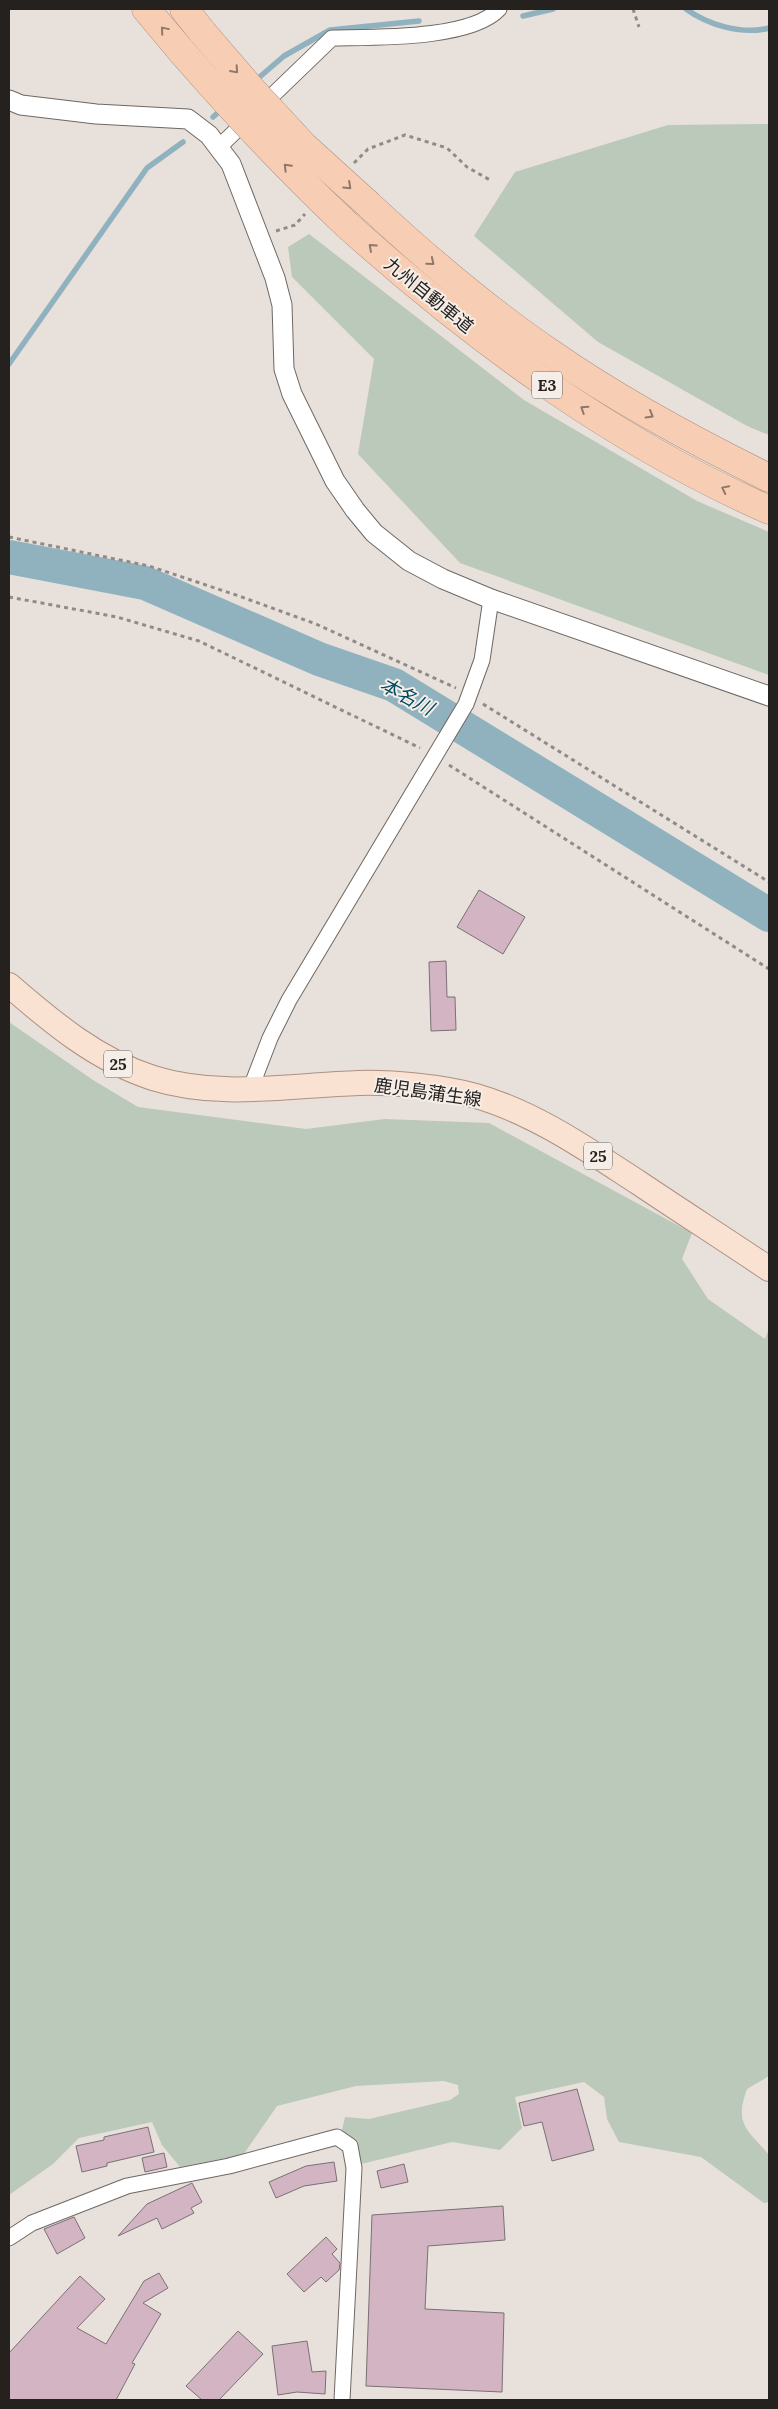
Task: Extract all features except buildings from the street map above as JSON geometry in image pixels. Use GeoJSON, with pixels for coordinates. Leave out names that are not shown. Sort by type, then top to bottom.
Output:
{"type":"FeatureCollection","features":[{"type":"Feature","properties":{"kind":"highway","name":"九州自動車道"},"geometry":{"type":"LineString","coordinates":[[146,9],[233,111],[280,160],[348,225],[461,322],[536,377],[602,420],[678,466],[769,510]]}},
{"type":"Feature","properties":{"kind":"highway","name":"九州自動車道"},"geometry":{"type":"LineString","coordinates":[[184,9],[253,91],[304,146],[417,250],[478,300],[551,354],[616,396],[684,435],[769,478]]}},
{"type":"Feature","properties":{"kind":"main road","name":"鹿児島蒲生線"},"geometry":{"type":"LineString","coordinates":[[9,985],[48,1019],[113,1062],[154,1078],[214,1089],[250,1090],[360,1083],[407,1085],[474,1096],[508,1108],[566,1137],[769,1269]]}},
{"type":"Feature","properties":{"kind":"street"},"geometry":{"type":"LineString","coordinates":[[219,147],[332,38],[423,36],[472,24],[501,9]]}},
{"type":"Feature","properties":{"kind":"street"},"geometry":{"type":"LineString","coordinates":[[9,100],[21,106],[188,120],[198,125],[219,147],[231,164],[275,278],[282,305],[284,369],[292,394],[334,481],[374,533],[409,561],[491,600],[769,696]]}},
{"type":"Feature","properties":{"kind":"street"},"geometry":{"type":"LineString","coordinates":[[250,1090],[270,1038],[289,1000],[467,700],[482,660],[491,600]]}},
{"type":"Feature","properties":{"kind":"street"},"geometry":{"type":"LineString","coordinates":[[9,2238],[32,2223],[127,2186],[229,2166],[337,2137],[350,2146],[354,2168],[342,2400]]}},
{"type":"Feature","properties":{"kind":"path"},"geometry":{"type":"LineString","coordinates":[[633,9],[639,27]]}},
{"type":"Feature","properties":{"kind":"path"},"geometry":{"type":"LineString","coordinates":[[9,536],[149,566],[239,596],[325,628],[442,680],[467,700],[769,882]]}},
{"type":"Feature","properties":{"kind":"path"},"geometry":{"type":"LineString","coordinates":[[9,597],[116,617],[199,641],[437,752],[769,968]]}},
{"type":"Feature","properties":{"kind":"green space"},"geometry":{"type":"Polygon","coordinates":[[[769,124],[769,435],[747,426],[598,342],[474,236],[515,172],[668,125],[769,124]]]}},
{"type":"Feature","properties":{"kind":"green space"},"geometry":{"type":"Polygon","coordinates":[[[309,234],[524,400],[697,501],[769,532],[769,675],[460,563],[358,454],[374,359],[292,277],[288,247],[309,234]]]}},
{"type":"Feature","properties":{"kind":"green space"},"geometry":{"type":"Polygon","coordinates":[[[9,1022],[93,1080],[138,1107],[306,1129],[385,1119],[489,1123],[692,1233],[682,1259],[708,1299],[765,1339],[769,1328],[769,2076],[747,2089],[743,2101],[742,2119],[749,2132],[769,2155],[769,2202],[764,2203],[701,2157],[619,2142],[607,2119],[604,2097],[584,2082],[515,2097],[522,2128],[500,2150],[452,2142],[357,2165],[355,2145],[342,2130],[345,2117],[369,2119],[450,2100],[459,2094],[458,2085],[444,2081],[356,2086],[277,2106],[243,2155],[180,2167],[162,2145],[152,2122],[79,2138],[53,2164],[9,2195],[9,1022]]]}},
{"type":"Feature","properties":{"kind":"waterway"},"geometry":{"type":"LineString","coordinates":[[523,16],[553,9]]}},
{"type":"Feature","properties":{"kind":"waterway"},"geometry":{"type":"LineString","coordinates":[[686,9],[704,20],[726,27],[748,30],[769,28]]}},
{"type":"Feature","properties":{"kind":"waterway"},"geometry":{"type":"LineString","coordinates":[[255,81],[284,56],[330,30],[419,21]]}},
{"type":"Feature","properties":{"kind":"waterway"},"geometry":{"type":"LineString","coordinates":[[213,117],[223,108]]}},
{"type":"Feature","properties":{"kind":"waterway"},"geometry":{"type":"LineString","coordinates":[[9,364],[147,168],[183,142]]}},
{"type":"Feature","properties":{"kind":"waterway","name":"本名川"},"geometry":{"type":"LineString","coordinates":[[9,557],[145,583],[319,659],[394,685],[769,915]]}}]}
